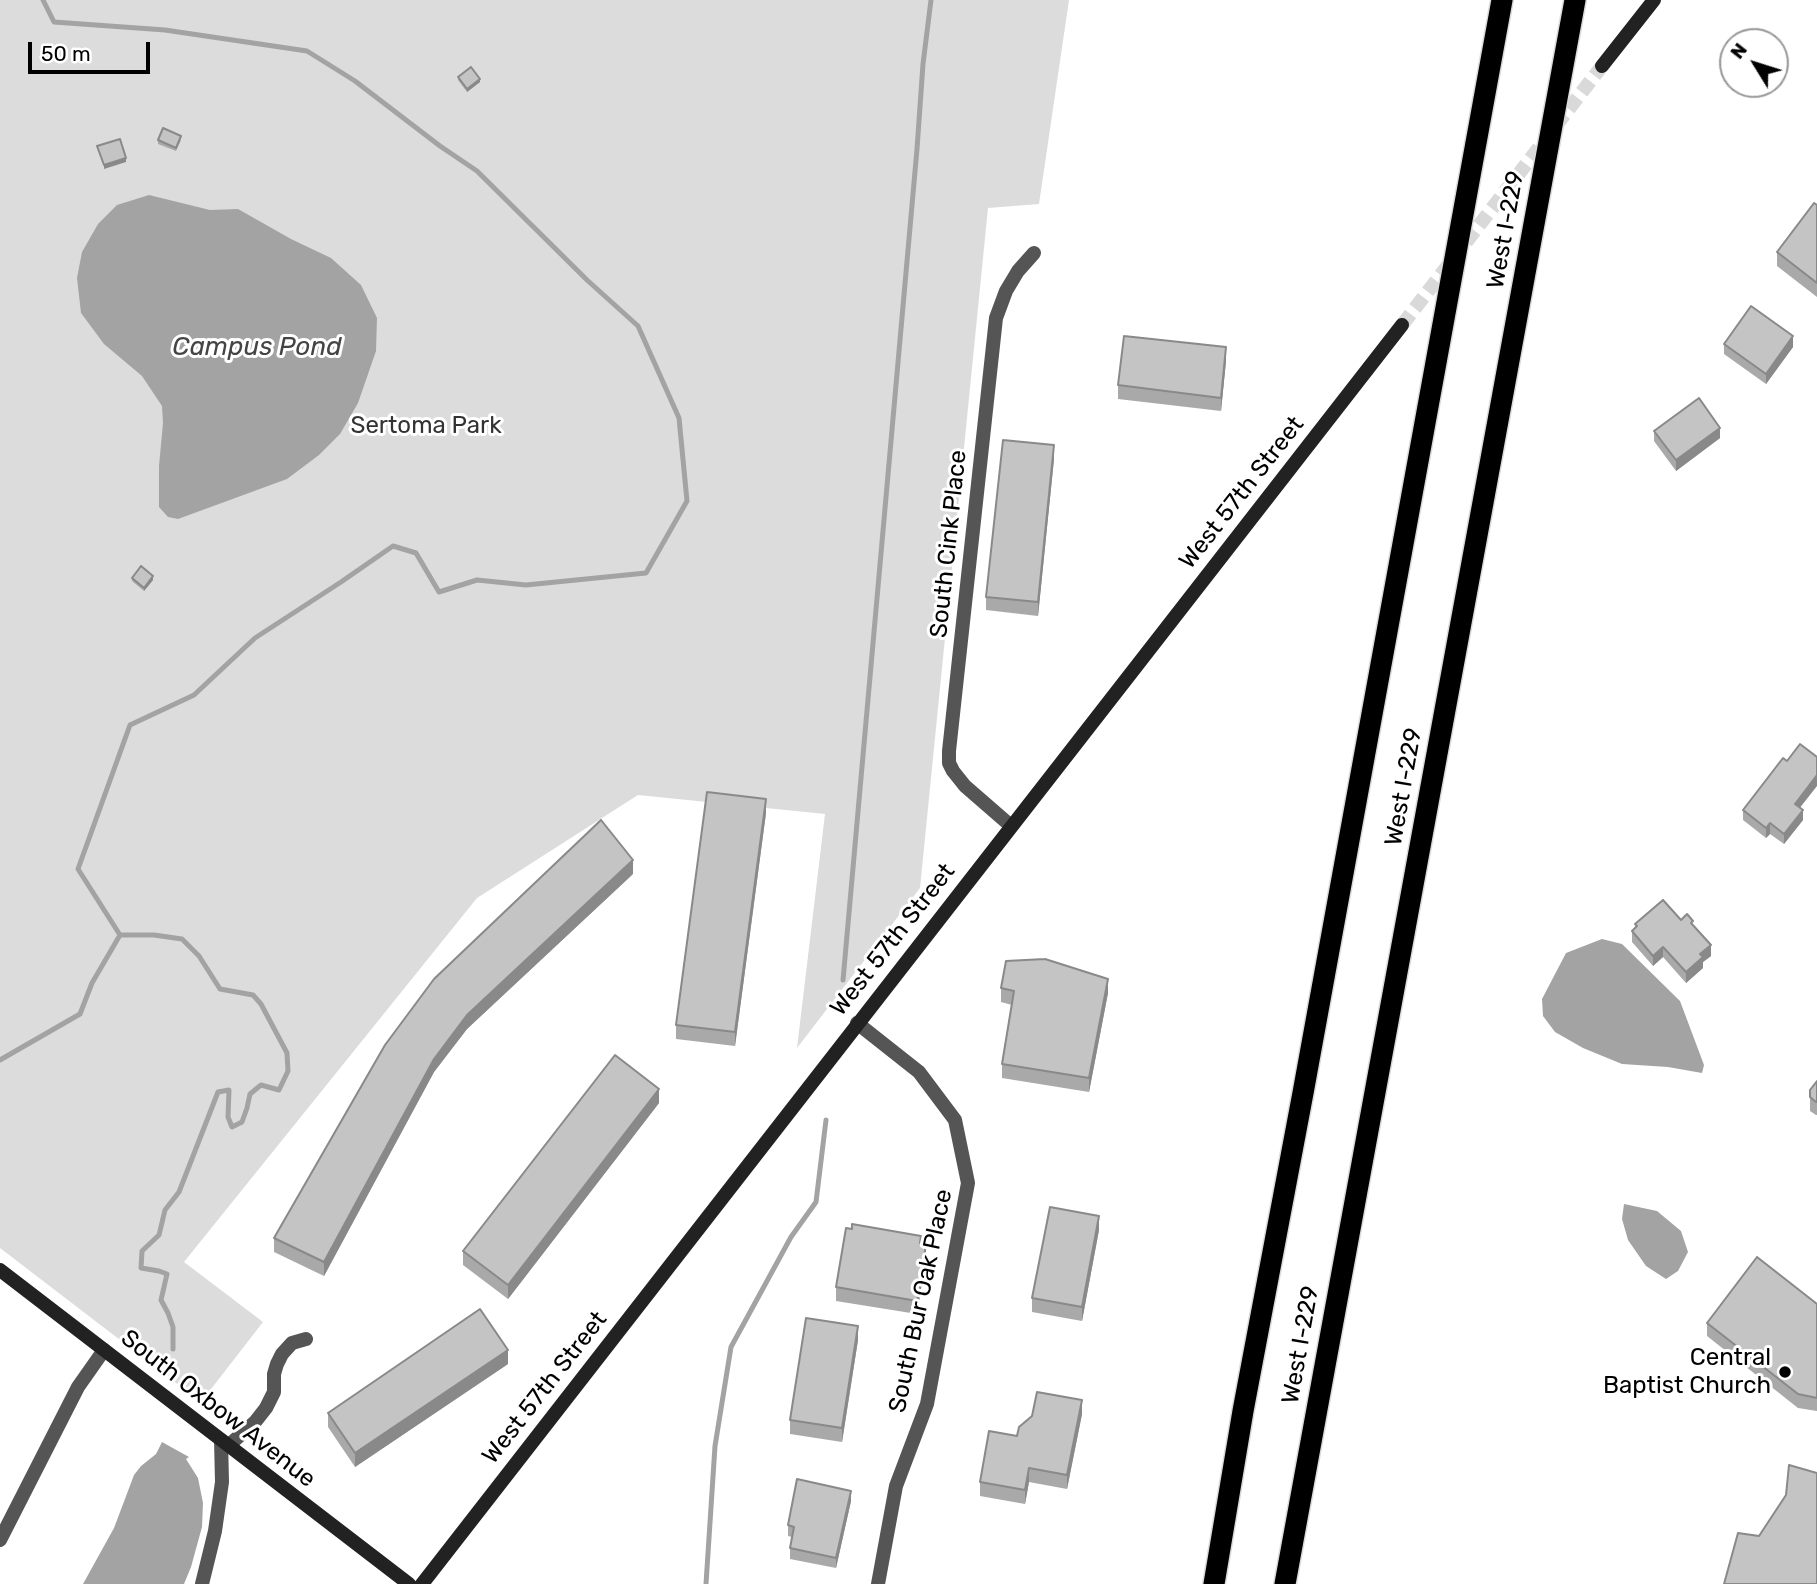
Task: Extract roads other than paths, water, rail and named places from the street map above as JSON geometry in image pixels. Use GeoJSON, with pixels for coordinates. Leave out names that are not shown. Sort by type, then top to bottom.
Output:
{"type":"FeatureCollection","features":[{"type":"Feature","properties":{"kind":"highway","name":"West I-229"},"geometry":{"type":"LineString","coordinates":[[1214,1584],[1243,1411],[1502,0]]}},
{"type":"Feature","properties":{"kind":"highway","name":"West I-229"},"geometry":{"type":"LineString","coordinates":[[1285,1584],[1575,0]]}},
{"type":"Feature","properties":{"kind":"highway"},"geometry":{"type":"LineString","coordinates":[[1202,1584],[1243,1411]]}},
{"type":"Feature","properties":{"kind":"main road"},"geometry":{"type":"LineString","coordinates":[[1602,66],[1654,0]]}},
{"type":"Feature","properties":{"kind":"main road","name":"West 57th Street"},"geometry":{"type":"LineString","coordinates":[[422,1584],[1402,325]]}},
{"type":"Feature","properties":{"kind":"main road","name":"South Oxbow Avenue"},"geometry":{"type":"LineString","coordinates":[[0,1270],[409,1584]]}},
{"type":"Feature","properties":{"kind":"street","name":"South Cink Place"},"geometry":{"type":"LineString","coordinates":[[1011,826],[965,786],[953,771],[949,751],[996,318],[1006,291],[1018,271],[1034,253]]}},
{"type":"Feature","properties":{"kind":"street","name":"South Bur Oak Place"},"geometry":{"type":"LineString","coordinates":[[857,1023],[919,1072],[955,1120],[968,1183],[927,1404],[896,1486],[878,1584]]}},
{"type":"Feature","properties":{"kind":"street"},"geometry":{"type":"LineString","coordinates":[[202,1584],[215,1531],[225,1443],[255,1422],[274,1392],[276,1364],[282,1354],[292,1343],[306,1339]]}},
{"type":"Feature","properties":{"kind":"street"},"geometry":{"type":"LineString","coordinates":[[0,1540],[78,1387],[104,1350]]}},
{"type":"Feature","properties":{"kind":"water","name":"Campus Pond"},"geometry":{"type":"Polygon","coordinates":[[[149,195],[210,210],[238,209],[331,258],[361,285],[377,318],[376,351],[358,403],[340,434],[319,455],[287,479],[178,519],[168,517],[159,507],[162,406],[142,376],[104,344],[81,313],[77,278],[82,252],[98,224],[117,205],[149,195]]]}},
{"type":"Feature","properties":{"kind":"water"},"geometry":{"type":"Polygon","coordinates":[[[1602,939],[1622,944],[1680,1001],[1704,1065],[1702,1073],[1668,1067],[1622,1064],[1583,1048],[1555,1032],[1543,1016],[1542,999],[1566,953],[1602,939]]]}},
{"type":"Feature","properties":{"kind":"water"},"geometry":{"type":"Polygon","coordinates":[[[1624,1204],[1657,1211],[1681,1231],[1688,1252],[1678,1271],[1666,1279],[1646,1266],[1628,1240],[1622,1219],[1624,1204]]]}},
{"type":"Feature","properties":{"kind":"water"},"geometry":{"type":"Polygon","coordinates":[[[162,1442],[189,1457],[186,1459],[198,1478],[203,1503],[202,1527],[184,1584],[83,1584],[114,1528],[134,1475],[156,1454],[162,1442]]]}},
{"type":"Feature","properties":{"kind":"waterway"},"geometry":{"type":"LineString","coordinates":[[0,1060],[80,1014],[92,983],[120,935],[78,869],[130,725],[194,695],[255,638],[393,546],[416,553],[439,592],[477,580],[526,585],[646,573],[687,501],[679,418],[638,326],[587,280],[477,171],[355,81],[307,51],[165,30],[54,22],[43,0]]}},
{"type":"Feature","properties":{"kind":"waterway"},"geometry":{"type":"LineString","coordinates":[[843,980],[923,64],[931,0]]}},
{"type":"Feature","properties":{"kind":"waterway"},"geometry":{"type":"LineString","coordinates":[[120,935],[154,935],[182,939],[199,956],[220,989],[253,995],[261,1004],[287,1053],[288,1071],[279,1090],[261,1085],[250,1094],[242,1122],[232,1127],[228,1117],[229,1090],[218,1092],[179,1192],[165,1210],[159,1235],[142,1251],[141,1268],[167,1274],[161,1300],[173,1327],[173,1349]]}},
{"type":"Feature","properties":{"kind":"waterway"},"geometry":{"type":"LineString","coordinates":[[706,1584],[715,1446],[731,1347],[791,1237],[816,1202],[826,1120]]}},
{"type":"Feature","properties":{"kind":"tunnel"},"geometry":{"type":"LineString","coordinates":[[1402,325],[1602,66]]}},
{"type":"Feature","properties":{"kind":"place","name":"Central Baptist Church"},"geometry":{"type":"Point","coordinates":[1785,1372]}},
{"type":"Feature","properties":{"kind":"park label","name":"Sertoma Park"},"geometry":{"type":"Point","coordinates":[426,426]}}]}
